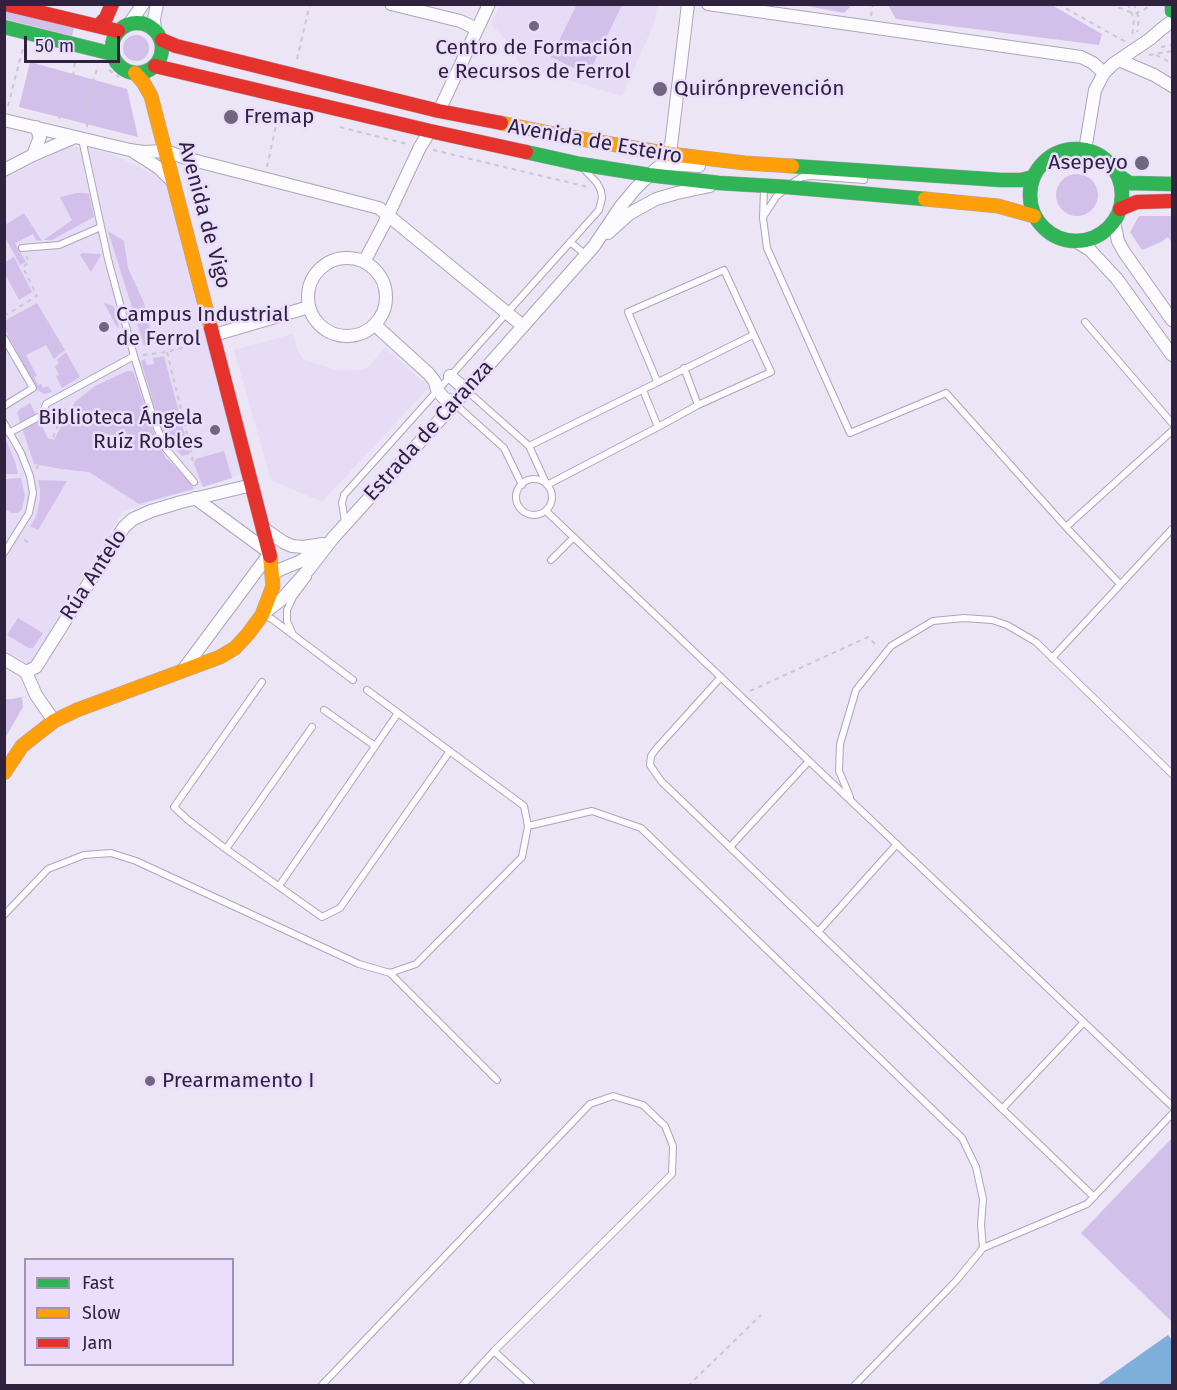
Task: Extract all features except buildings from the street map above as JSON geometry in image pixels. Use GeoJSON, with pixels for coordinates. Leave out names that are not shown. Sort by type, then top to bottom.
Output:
{"type":"FeatureCollection","features":[{"type":"Feature","properties":{"kind":"main road"},"geometry":{"type":"LineString","coordinates":[[5,4],[98,26],[127,25],[150,26],[158,35],[162,54],[153,68],[129,76],[113,54],[112,43],[115,34],[127,25]]}},
{"type":"Feature","properties":{"kind":"main road"},"geometry":{"type":"LineString","coordinates":[[98,26],[114,4],[127,25]]}},
{"type":"Feature","properties":{"kind":"main road"},"geometry":{"type":"LineString","coordinates":[[123,4],[127,25]]}},
{"type":"Feature","properties":{"kind":"main road"},"geometry":{"type":"LineString","coordinates":[[1172,4],[1173,11]]}},
{"type":"Feature","properties":{"kind":"main road"},"geometry":{"type":"LineString","coordinates":[[4,27],[113,54]]}},
{"type":"Feature","properties":{"kind":"main road","name":"Avenida de Esteiro"},"geometry":{"type":"LineString","coordinates":[[158,35],[176,46],[440,111],[670,154],[746,163],[1001,180],[1022,180],[1033,177]]}},
{"type":"Feature","properties":{"kind":"main road","name":"Avenida de Esteiro"},"geometry":{"type":"LineString","coordinates":[[153,68],[180,71],[430,131],[580,164],[719,183],[998,206],[1034,216]]}},
{"type":"Feature","properties":{"kind":"main road","name":"Avenida de Vigo"},"geometry":{"type":"LineString","coordinates":[[151,96],[153,68]]}},
{"type":"Feature","properties":{"kind":"main road","name":"Avenida de Vigo"},"geometry":{"type":"LineString","coordinates":[[4,773],[22,746],[54,721],[77,710],[220,657],[235,648],[262,615],[273,586],[270,553],[151,96],[143,82],[129,76]]}},
{"type":"Feature","properties":{"kind":"main road"},"geometry":{"type":"LineString","coordinates":[[1072,149],[1085,150],[1099,155],[1110,164],[1118,176],[1122,198],[1120,209],[1114,222],[1104,233],[1077,242],[1064,240],[1041,227],[1034,216],[1029,190],[1033,177],[1040,166],[1054,154],[1072,149]]}},
{"type":"Feature","properties":{"kind":"main road"},"geometry":{"type":"LineString","coordinates":[[1118,176],[1129,183],[1173,184]]}},
{"type":"Feature","properties":{"kind":"main road"},"geometry":{"type":"LineString","coordinates":[[1120,209],[1137,202],[1173,201]]}},
{"type":"Feature","properties":{"kind":"street"},"geometry":{"type":"LineString","coordinates":[[127,25],[143,4]]}},
{"type":"Feature","properties":{"kind":"street"},"geometry":{"type":"LineString","coordinates":[[157,4],[154,19],[158,35]]}},
{"type":"Feature","properties":{"kind":"street"},"geometry":{"type":"LineString","coordinates":[[391,4],[460,21],[477,29]]}},
{"type":"Feature","properties":{"kind":"street"},"geometry":{"type":"LineString","coordinates":[[440,111],[489,4]]}},
{"type":"Feature","properties":{"kind":"street"},"geometry":{"type":"LineString","coordinates":[[670,154],[688,4]]}},
{"type":"Feature","properties":{"kind":"street"},"geometry":{"type":"LineString","coordinates":[[708,4],[1081,57],[1093,63],[1104,73]]}},
{"type":"Feature","properties":{"kind":"street"},"geometry":{"type":"LineString","coordinates":[[1085,150],[1095,90],[1104,73],[1173,21]]}},
{"type":"Feature","properties":{"kind":"street"},"geometry":{"type":"LineString","coordinates":[[1150,39],[1173,31]]}},
{"type":"Feature","properties":{"kind":"street"},"geometry":{"type":"LineString","coordinates":[[1119,60],[1142,69],[1173,86]]}},
{"type":"Feature","properties":{"kind":"street"},"geometry":{"type":"LineString","coordinates":[[4,120],[36,128],[82,134],[130,150],[165,151],[379,208],[523,326]]}},
{"type":"Feature","properties":{"kind":"street"},"geometry":{"type":"LineString","coordinates":[[33,155],[40,137],[36,128]]}},
{"type":"Feature","properties":{"kind":"street"},"geometry":{"type":"LineString","coordinates":[[364,262],[430,131]]}},
{"type":"Feature","properties":{"kind":"street"},"geometry":{"type":"LineString","coordinates":[[4,170],[82,134]]}},
{"type":"Feature","properties":{"kind":"street"},"geometry":{"type":"LineString","coordinates":[[130,150],[159,168],[172,181]]}},
{"type":"Feature","properties":{"kind":"street"},"geometry":{"type":"LineString","coordinates":[[590,250],[627,198],[649,175],[664,164],[720,167],[746,163]]}},
{"type":"Feature","properties":{"kind":"street"},"geometry":{"type":"LineString","coordinates":[[590,250],[629,214],[656,199],[719,183]]}},
{"type":"Feature","properties":{"kind":"street"},"geometry":{"type":"LineString","coordinates":[[1114,222],[1118,241],[1124,252],[1173,320]]}},
{"type":"Feature","properties":{"kind":"street"},"geometry":{"type":"LineString","coordinates":[[1077,242],[1090,250],[1117,279],[1173,355]]}},
{"type":"Feature","properties":{"kind":"street","name":"Estrada de Caranza"},"geometry":{"type":"LineString","coordinates":[[262,615],[282,599],[309,569],[330,540],[590,250]]}},
{"type":"Feature","properties":{"kind":"street"},"geometry":{"type":"LineString","coordinates":[[339,258],[352,258],[364,262],[382,279],[386,291],[386,303],[382,315],[375,325],[354,336],[331,333],[313,317],[309,307],[308,294],[311,282],[327,263],[339,258]]}},
{"type":"Feature","properties":{"kind":"street"},"geometry":{"type":"LineString","coordinates":[[214,337],[309,307]]}},
{"type":"Feature","properties":{"kind":"street"},"geometry":{"type":"LineString","coordinates":[[375,325],[429,374],[444,398],[454,403]]}},
{"type":"Feature","properties":{"kind":"street"},"geometry":{"type":"LineString","coordinates":[[450,376],[466,390]]}},
{"type":"Feature","properties":{"kind":"street","name":"Rúa Antelo"},"geometry":{"type":"LineString","coordinates":[[26,672],[36,667],[124,527],[133,519],[151,511],[195,498],[252,484]]}},
{"type":"Feature","properties":{"kind":"street"},"geometry":{"type":"LineString","coordinates":[[181,672],[270,553],[195,498]]}},
{"type":"Feature","properties":{"kind":"street"},"geometry":{"type":"LineString","coordinates":[[263,528],[292,546],[310,546],[330,540]]}},
{"type":"Feature","properties":{"kind":"street"},"geometry":{"type":"LineString","coordinates":[[309,569],[286,579],[273,575],[301,561],[330,540]]}},
{"type":"Feature","properties":{"kind":"street"},"geometry":{"type":"LineString","coordinates":[[4,659],[26,672],[36,695],[54,721]]}},
{"type":"Feature","properties":{"kind":"lane"},"geometry":{"type":"LineString","coordinates":[[82,134],[101,227],[134,356],[155,423],[166,449],[194,482]]}},
{"type":"Feature","properties":{"kind":"lane"},"geometry":{"type":"LineString","coordinates":[[345,524],[342,503],[344,495],[599,210],[601,191],[580,164]]}},
{"type":"Feature","properties":{"kind":"lane"},"geometry":{"type":"LineString","coordinates":[[884,178],[905,173]]}},
{"type":"Feature","properties":{"kind":"lane"},"geometry":{"type":"LineString","coordinates":[[763,218],[777,197],[793,181],[802,177],[873,180]]}},
{"type":"Feature","properties":{"kind":"lane"},"geometry":{"type":"LineString","coordinates":[[764,186],[763,218],[767,248],[850,433],[946,393],[1120,584]]}},
{"type":"Feature","properties":{"kind":"lane"},"geometry":{"type":"LineString","coordinates":[[22,248],[59,245],[101,227]]}},
{"type":"Feature","properties":{"kind":"lane"},"geometry":{"type":"LineString","coordinates":[[570,242],[590,250]]}},
{"type":"Feature","properties":{"kind":"lane"},"geometry":{"type":"LineString","coordinates":[[547,485],[698,405],[771,372],[724,270],[628,312],[657,381]]}},
{"type":"Feature","properties":{"kind":"lane"},"geometry":{"type":"LineString","coordinates":[[1085,322],[1173,423]]}},
{"type":"Feature","properties":{"kind":"lane"},"geometry":{"type":"LineString","coordinates":[[529,446],[753,335]]}},
{"type":"Feature","properties":{"kind":"lane"},"geometry":{"type":"LineString","coordinates":[[4,339],[33,388],[4,406]]}},
{"type":"Feature","properties":{"kind":"lane"},"geometry":{"type":"LineString","coordinates":[[9,433],[42,415],[46,404],[134,356]]}},
{"type":"Feature","properties":{"kind":"lane"},"geometry":{"type":"LineString","coordinates":[[684,368],[698,405]]}},
{"type":"Feature","properties":{"kind":"lane"},"geometry":{"type":"LineString","coordinates":[[466,390],[529,446],[551,492],[552,500],[546,511],[537,515],[528,514],[522,510],[517,500],[517,494],[522,485],[532,480],[538,480],[547,485]]}},
{"type":"Feature","properties":{"kind":"lane"},"geometry":{"type":"LineString","coordinates":[[643,390],[658,427]]}},
{"type":"Feature","properties":{"kind":"lane"},"geometry":{"type":"LineString","coordinates":[[454,403],[504,448],[522,485]]}},
{"type":"Feature","properties":{"kind":"lane"},"geometry":{"type":"LineString","coordinates":[[4,423],[21,453],[33,493],[29,513],[4,553]]}},
{"type":"Feature","properties":{"kind":"lane"},"geometry":{"type":"LineString","coordinates":[[1066,527],[1173,431]]}},
{"type":"Feature","properties":{"kind":"lane"},"geometry":{"type":"LineString","coordinates":[[546,511],[1173,1106]]}},
{"type":"Feature","properties":{"kind":"lane"},"geometry":{"type":"LineString","coordinates":[[1052,658],[1173,529]]}},
{"type":"Feature","properties":{"kind":"lane"},"geometry":{"type":"LineString","coordinates":[[551,560],[574,537]]}},
{"type":"Feature","properties":{"kind":"lane"},"geometry":{"type":"LineString","coordinates":[[293,635],[287,621],[287,610],[318,558]]}},
{"type":"Feature","properties":{"kind":"lane"},"geometry":{"type":"LineString","coordinates":[[262,615],[272,619],[353,680]]}},
{"type":"Feature","properties":{"kind":"lane"},"geometry":{"type":"LineString","coordinates":[[851,800],[839,771],[840,744],[856,690],[891,646],[933,621],[964,618],[992,620],[1007,625],[1036,642],[1173,774]]}},
{"type":"Feature","properties":{"kind":"lane"},"geometry":{"type":"LineString","coordinates":[[721,677],[651,756],[650,765],[661,781],[1094,1197]]}},
{"type":"Feature","properties":{"kind":"lane"},"geometry":{"type":"LineString","coordinates":[[262,682],[174,807],[226,849],[322,917],[340,908],[450,752]]}},
{"type":"Feature","properties":{"kind":"lane"},"geometry":{"type":"LineString","coordinates":[[367,690],[524,806],[528,826],[522,857],[416,964],[390,973]]}},
{"type":"Feature","properties":{"kind":"lane"},"geometry":{"type":"LineString","coordinates":[[324,710],[375,746]]}},
{"type":"Feature","properties":{"kind":"lane"},"geometry":{"type":"LineString","coordinates":[[279,886],[398,713]]}},
{"type":"Feature","properties":{"kind":"lane"},"geometry":{"type":"LineString","coordinates":[[226,849],[312,727]]}},
{"type":"Feature","properties":{"kind":"lane"},"geometry":{"type":"LineString","coordinates":[[730,847],[809,761]]}},
{"type":"Feature","properties":{"kind":"lane"},"geometry":{"type":"LineString","coordinates":[[528,826],[591,811],[641,828],[962,1138],[976,1167],[983,1198],[981,1225],[983,1248]]}},
{"type":"Feature","properties":{"kind":"lane"},"geometry":{"type":"LineString","coordinates":[[818,932],[897,844]]}},
{"type":"Feature","properties":{"kind":"lane"},"geometry":{"type":"LineString","coordinates":[[4,915],[48,869],[84,855],[111,853],[136,861],[359,964],[390,973],[497,1080]]}},
{"type":"Feature","properties":{"kind":"lane"},"geometry":{"type":"LineString","coordinates":[[1002,1108],[1084,1022]]}},
{"type":"Feature","properties":{"kind":"lane"},"geometry":{"type":"LineString","coordinates":[[321,1386],[591,1104],[614,1096],[643,1105],[665,1126],[673,1146],[672,1174],[494,1351],[462,1386]]}},
{"type":"Feature","properties":{"kind":"lane"},"geometry":{"type":"LineString","coordinates":[[854,1386],[956,1281],[983,1248],[1087,1204],[1173,1114]]}},
{"type":"Feature","properties":{"kind":"lane"},"geometry":{"type":"LineString","coordinates":[[494,1351],[532,1386]]}},
{"type":"Feature","properties":{"kind":"path"},"geometry":{"type":"LineString","coordinates":[[297,59],[310,4]]}},
{"type":"Feature","properties":{"kind":"path"},"geometry":{"type":"LineString","coordinates":[[1058,4],[1124,41],[1132,39],[1134,28],[1132,13],[1127,4]]}},
{"type":"Feature","properties":{"kind":"path"},"geometry":{"type":"LineString","coordinates":[[1110,4],[1132,13],[1144,10],[1151,4]]}},
{"type":"Feature","properties":{"kind":"path"},"geometry":{"type":"LineString","coordinates":[[1134,4],[1139,25],[1136,36]]}},
{"type":"Feature","properties":{"kind":"path"},"geometry":{"type":"LineString","coordinates":[[8,106],[23,47]]}},
{"type":"Feature","properties":{"kind":"path"},"geometry":{"type":"LineString","coordinates":[[1143,54],[1173,51]]}},
{"type":"Feature","properties":{"kind":"path"},"geometry":{"type":"LineString","coordinates":[[1155,54],[1173,63]]}},
{"type":"Feature","properties":{"kind":"path"},"geometry":{"type":"LineString","coordinates":[[70,60],[79,62],[78,67]]}},
{"type":"Feature","properties":{"kind":"path"},"geometry":{"type":"LineString","coordinates":[[59,119],[73,77],[75,61]]}},
{"type":"Feature","properties":{"kind":"path"},"geometry":{"type":"LineString","coordinates":[[82,134],[89,92],[98,67],[129,76]]}},
{"type":"Feature","properties":{"kind":"path"},"geometry":{"type":"LineString","coordinates":[[264,179],[279,111]]}},
{"type":"Feature","properties":{"kind":"path"},"geometry":{"type":"LineString","coordinates":[[429,149],[592,188]]}},
{"type":"Feature","properties":{"kind":"path"},"geometry":{"type":"LineString","coordinates":[[4,316],[37,296],[23,267],[29,262],[22,248]]}},
{"type":"Feature","properties":{"kind":"path"},"geometry":{"type":"LineString","coordinates":[[134,356],[167,352],[214,337]]}},
{"type":"Feature","properties":{"kind":"path"},"geometry":{"type":"LineString","coordinates":[[167,352],[192,455],[194,482]]}},
{"type":"Feature","properties":{"kind":"path"},"geometry":{"type":"LineString","coordinates":[[30,479],[46,454],[73,389]]}},
{"type":"Feature","properties":{"kind":"path"},"geometry":{"type":"LineString","coordinates":[[741,696],[868,637],[884,654]]}},
{"type":"Feature","properties":{"kind":"path"},"geometry":{"type":"LineString","coordinates":[[688,1386],[761,1315]]}},
{"type":"Feature","properties":{"kind":"shaded area"},"geometry":{"type":"Polygon","coordinates":[[[577,4],[622,5],[588,75],[551,57],[577,4]]]}},
{"type":"Feature","properties":{"kind":"shaded area"},"geometry":{"type":"Polygon","coordinates":[[[500,5],[659,5],[655,21],[622,96],[521,66],[510,45],[491,24],[500,5]]]}},
{"type":"Feature","properties":{"kind":"shaded area"},"geometry":{"type":"Polygon","coordinates":[[[802,5],[852,5],[844,13],[802,5]]]}},
{"type":"Feature","properties":{"kind":"shaded area"},"geometry":{"type":"Polygon","coordinates":[[[888,5],[1052,5],[1102,34],[1099,45],[896,19],[888,5]]]}},
{"type":"Feature","properties":{"kind":"shaded area"},"geometry":{"type":"Polygon","coordinates":[[[5,11],[74,27],[72,36],[5,19],[5,11]]]}},
{"type":"Feature","properties":{"kind":"shaded area"},"geometry":{"type":"Polygon","coordinates":[[[136,35],[145,39],[149,48],[145,57],[136,61],[127,57],[123,48],[127,39],[136,35]]]}},
{"type":"Feature","properties":{"kind":"shaded area"},"geometry":{"type":"Polygon","coordinates":[[[30,62],[127,89],[138,137],[19,107],[30,62]]]}},
{"type":"Feature","properties":{"kind":"shaded area","name":"Campus Industrial de Ferrol"},"geometry":{"type":"Polygon","coordinates":[[[71,146],[108,152],[165,180],[241,474],[123,511],[30,665],[5,650],[4,179],[71,146]]]}},
{"type":"Feature","properties":{"kind":"shaded area"},"geometry":{"type":"Polygon","coordinates":[[[1077,174],[1085,175],[1092,180],[1097,187],[1097,203],[1092,210],[1085,215],[1077,216],[1069,215],[1062,210],[1057,203],[1056,195],[1057,187],[1062,180],[1069,175],[1077,174]]]}},
{"type":"Feature","properties":{"kind":"shaded area"},"geometry":{"type":"Polygon","coordinates":[[[77,193],[89,194],[94,217],[52,240],[44,240],[72,220],[60,197],[77,193]]]}},
{"type":"Feature","properties":{"kind":"shaded area"},"geometry":{"type":"Polygon","coordinates":[[[24,213],[42,241],[36,240],[33,234],[15,243],[26,262],[20,265],[5,237],[5,225],[24,213]]]}},
{"type":"Feature","properties":{"kind":"shaded area"},"geometry":{"type":"Polygon","coordinates":[[[1139,216],[1172,216],[1172,243],[1168,237],[1142,250],[1130,232],[1139,216]]]}},
{"type":"Feature","properties":{"kind":"shaded area"},"geometry":{"type":"Polygon","coordinates":[[[108,231],[124,241],[128,268],[144,303],[152,342],[144,346],[108,231]]]}},
{"type":"Feature","properties":{"kind":"shaded area"},"geometry":{"type":"Polygon","coordinates":[[[82,253],[101,255],[91,272],[80,255],[82,253]]]}},
{"type":"Feature","properties":{"kind":"shaded area"},"geometry":{"type":"Polygon","coordinates":[[[14,257],[32,292],[19,300],[5,274],[5,262],[14,257]]]}},
{"type":"Feature","properties":{"kind":"shaded area"},"geometry":{"type":"Polygon","coordinates":[[[37,303],[65,350],[54,359],[46,345],[26,355],[37,376],[34,377],[38,385],[41,384],[43,388],[48,386],[52,392],[44,394],[37,390],[5,330],[4,321],[37,303]]]}},
{"type":"Feature","properties":{"kind":"shaded area"},"geometry":{"type":"Polygon","coordinates":[[[104,303],[114,306],[119,328],[117,327],[104,303]]]}},
{"type":"Feature","properties":{"kind":"shaded area"},"geometry":{"type":"Polygon","coordinates":[[[293,334],[297,349],[304,360],[340,371],[360,370],[368,367],[385,348],[429,387],[322,502],[271,480],[234,350],[293,334]]]}},
{"type":"Feature","properties":{"kind":"shaded area"},"geometry":{"type":"Polygon","coordinates":[[[66,352],[80,377],[62,388],[56,376],[59,375],[55,367],[59,363],[57,360],[66,352]]]}},
{"type":"Feature","properties":{"kind":"shaded area"},"geometry":{"type":"Polygon","coordinates":[[[164,356],[190,454],[182,456],[161,429],[141,361],[145,359],[147,365],[154,364],[153,358],[164,356]]]}},
{"type":"Feature","properties":{"kind":"shaded area"},"geometry":{"type":"Polygon","coordinates":[[[127,371],[133,371],[158,444],[166,458],[187,478],[194,489],[139,504],[89,472],[34,464],[17,413],[20,409],[30,403],[48,438],[54,440],[75,402],[95,386],[127,371]]]}},
{"type":"Feature","properties":{"kind":"shaded area"},"geometry":{"type":"Polygon","coordinates":[[[5,438],[15,461],[18,474],[5,474],[5,438]]]}},
{"type":"Feature","properties":{"kind":"shaded area"},"geometry":{"type":"Polygon","coordinates":[[[224,451],[232,478],[203,487],[194,464],[196,459],[224,451]]]}},
{"type":"Feature","properties":{"kind":"shaded area"},"geometry":{"type":"Polygon","coordinates":[[[21,478],[25,496],[22,509],[18,513],[12,513],[5,509],[5,479],[21,478]]]}},
{"type":"Feature","properties":{"kind":"shaded area"},"geometry":{"type":"Polygon","coordinates":[[[38,480],[67,481],[38,530],[30,526],[36,517],[40,499],[38,480]]]}},
{"type":"Feature","properties":{"kind":"shaded area"},"geometry":{"type":"Polygon","coordinates":[[[18,618],[43,633],[33,648],[7,635],[18,618]]]}},
{"type":"Feature","properties":{"kind":"shaded area"},"geometry":{"type":"Polygon","coordinates":[[[22,697],[23,707],[5,738],[5,699],[22,697]]]}},
{"type":"Feature","properties":{"kind":"shaded area"},"geometry":{"type":"Polygon","coordinates":[[[1172,1138],[1172,1322],[1081,1233],[1172,1138]]]}},
{"type":"Feature","properties":{"kind":"water"},"geometry":{"type":"Polygon","coordinates":[[[1168,1335],[1172,1340],[1172,1385],[1097,1385],[1168,1335]]]}},
{"type":"Feature","properties":{"kind":"traffic: fast"},"geometry":{"type":"LineString","coordinates":[[1172,4],[1172,11]]}},
{"type":"Feature","properties":{"kind":"traffic: fast"},"geometry":{"type":"LineString","coordinates":[[132,23],[142,23],[155,30],[162,43],[162,48],[162,53],[155,66],[142,73],[132,73],[123,69],[116,62],[112,53],[112,43],[116,34],[123,27],[132,23]]}},
{"type":"Feature","properties":{"kind":"traffic: fast"},"geometry":{"type":"LineString","coordinates":[[4,27],[113,54]]}},
{"type":"Feature","properties":{"kind":"traffic: fast"},"geometry":{"type":"LineString","coordinates":[[1076,149],[1094,152],[1109,162],[1119,177],[1122,195],[1119,213],[1109,228],[1094,238],[1076,241],[1058,238],[1043,228],[1033,213],[1030,195],[1033,177],[1043,162],[1058,152],[1076,149]]}},
{"type":"Feature","properties":{"kind":"traffic: fast"},"geometry":{"type":"LineString","coordinates":[[526,152],[580,164],[649,175],[719,183],[925,199]]}},
{"type":"Feature","properties":{"kind":"traffic: fast"},"geometry":{"type":"LineString","coordinates":[[792,166],[1001,180],[1021,180],[1033,177]]}},
{"type":"Feature","properties":{"kind":"traffic: fast"},"geometry":{"type":"LineString","coordinates":[[1118,175],[1129,183],[1172,184]]}},
{"type":"Feature","properties":{"kind":"traffic: slow"},"geometry":{"type":"LineString","coordinates":[[135,73],[151,96],[211,328]]}},
{"type":"Feature","properties":{"kind":"traffic: slow"},"geometry":{"type":"LineString","coordinates":[[501,123],[670,154],[792,166]]}},
{"type":"Feature","properties":{"kind":"traffic: slow"},"geometry":{"type":"LineString","coordinates":[[925,199],[998,206],[1034,216]]}},
{"type":"Feature","properties":{"kind":"traffic: slow"},"geometry":{"type":"LineString","coordinates":[[4,773],[22,746],[54,721],[77,710],[220,657],[235,648],[262,615],[273,586],[270,556]]}},
{"type":"Feature","properties":{"kind":"traffic: jam"},"geometry":{"type":"LineString","coordinates":[[5,4],[118,31]]}},
{"type":"Feature","properties":{"kind":"traffic: jam"},"geometry":{"type":"LineString","coordinates":[[98,26],[106,18],[112,4]]}},
{"type":"Feature","properties":{"kind":"traffic: jam"},"geometry":{"type":"LineString","coordinates":[[162,40],[176,46],[439,111],[501,123]]}},
{"type":"Feature","properties":{"kind":"traffic: jam"},"geometry":{"type":"LineString","coordinates":[[155,66],[526,152]]}},
{"type":"Feature","properties":{"kind":"traffic: jam"},"geometry":{"type":"LineString","coordinates":[[1120,209],[1137,202],[1172,201]]}},
{"type":"Feature","properties":{"kind":"traffic: jam"},"geometry":{"type":"LineString","coordinates":[[211,328],[270,556]]}},
{"type":"Feature","properties":{"kind":"place","name":"Centro de Formación e Recursos de Ferrol"},"geometry":{"type":"Point","coordinates":[534,26]}},
{"type":"Feature","properties":{"kind":"place","name":"Quirónprevención"},"geometry":{"type":"Point","coordinates":[660,89]}},
{"type":"Feature","properties":{"kind":"place","name":"Fremap"},"geometry":{"type":"Point","coordinates":[231,117]}},
{"type":"Feature","properties":{"kind":"place","name":"Asepeyo"},"geometry":{"type":"Point","coordinates":[1142,163]}},
{"type":"Feature","properties":{"kind":"place","name":"Campus Industrial de Ferrol"},"geometry":{"type":"Point","coordinates":[104,327]}},
{"type":"Feature","properties":{"kind":"place","name":"Biblioteca Ángela Ruíz Robles"},"geometry":{"type":"Point","coordinates":[215,430]}},
{"type":"Feature","properties":{"kind":"place","name":"Prearmamento I"},"geometry":{"type":"Point","coordinates":[150,1081]}}]}
